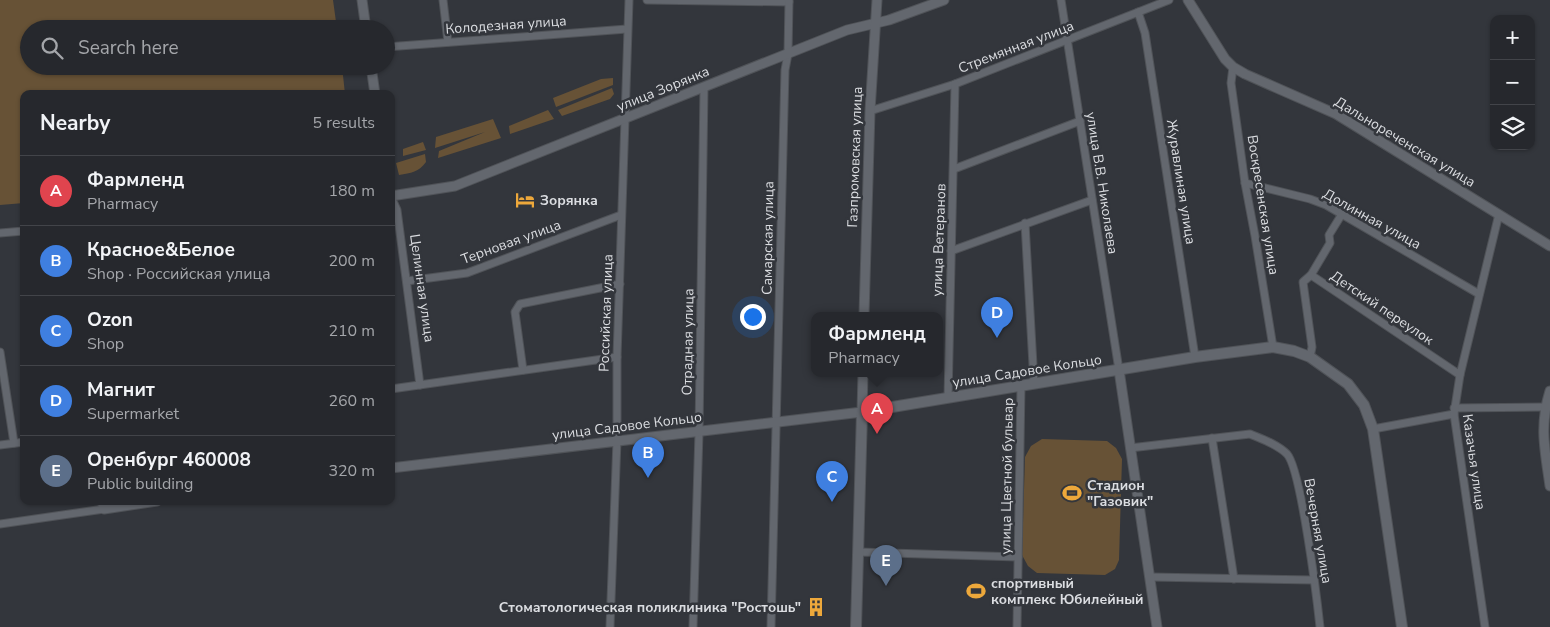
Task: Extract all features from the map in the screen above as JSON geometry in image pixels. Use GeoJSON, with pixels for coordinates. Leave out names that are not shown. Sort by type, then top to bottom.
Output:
{"type":"FeatureCollection","features":[{"type":"Feature","properties":{"kind":"main road","name":"улица Садовое Кольцо"},"geometry":{"type":"LineString","coordinates":[[862,412],[1195,357],[1273,347],[1294,351],[1310,357],[1348,384],[1364,405],[1373,430],[1402,627]]}},
{"type":"Feature","properties":{"kind":"main road"},"geometry":{"type":"LineString","coordinates":[[856,627],[862,412]]}},
{"type":"Feature","properties":{"kind":"street"},"geometry":{"type":"LineString","coordinates":[[362,0],[365,20]]}},
{"type":"Feature","properties":{"kind":"street"},"geometry":{"type":"LineString","coordinates":[[442,0],[448,42]]}},
{"type":"Feature","properties":{"kind":"street","name":"Российская улица"},"geometry":{"type":"LineString","coordinates":[[610,627],[629,0]]}},
{"type":"Feature","properties":{"kind":"street"},"geometry":{"type":"LineString","coordinates":[[647,0],[789,1]]}},
{"type":"Feature","properties":{"kind":"street","name":"Газпромовская улица"},"geometry":{"type":"LineString","coordinates":[[864,312],[870,111],[877,0]]}},
{"type":"Feature","properties":{"kind":"street","name":"улица Зорянка"},"geometry":{"type":"LineString","coordinates":[[395,195],[455,186],[625,120],[847,30],[889,20],[944,0]]}},
{"type":"Feature","properties":{"kind":"street","name":"улица В.В. Николаева"},"geometry":{"type":"LineString","coordinates":[[1061,0],[1119,370]]}},
{"type":"Feature","properties":{"kind":"street","name":"Стремянная улица"},"geometry":{"type":"LineString","coordinates":[[870,111],[955,84],[1169,0]]}},
{"type":"Feature","properties":{"kind":"street","name":"Дальнореченская улица"},"geometry":{"type":"LineString","coordinates":[[1188,0],[1225,59],[1233,67],[1336,114],[1550,246]]}},
{"type":"Feature","properties":{"kind":"street","name":"Самарская улица"},"geometry":{"type":"LineString","coordinates":[[771,627],[785,70],[788,54],[789,1]]}},
{"type":"Feature","properties":{"kind":"street","name":"Журавлиная улица"},"geometry":{"type":"LineString","coordinates":[[1138,12],[1145,33],[1195,357]]}},
{"type":"Feature","properties":{"kind":"street","name":"Колодезная улица"},"geometry":{"type":"LineString","coordinates":[[395,46],[627,29]]}},
{"type":"Feature","properties":{"kind":"street","name":"Воскресенская улица"},"geometry":{"type":"LineString","coordinates":[[1233,67],[1231,83],[1245,182],[1256,236],[1273,347]]}},
{"type":"Feature","properties":{"kind":"street"},"geometry":{"type":"LineString","coordinates":[[372,75],[374,90]]}},
{"type":"Feature","properties":{"kind":"street","name":"улица Ветеранов"},"geometry":{"type":"LineString","coordinates":[[948,398],[955,84]]}},
{"type":"Feature","properties":{"kind":"street","name":"Отрадная улица"},"geometry":{"type":"LineString","coordinates":[[693,627],[704,87]]}},
{"type":"Feature","properties":{"kind":"street"},"geometry":{"type":"LineString","coordinates":[[954,169],[1080,121]]}},
{"type":"Feature","properties":{"kind":"street","name":"Долинная улица"},"geometry":{"type":"LineString","coordinates":[[1245,182],[1326,205],[1479,294]]}},
{"type":"Feature","properties":{"kind":"street"},"geometry":{"type":"LineString","coordinates":[[951,251],[1092,200]]}},
{"type":"Feature","properties":{"kind":"street","name":"Целинная улица"},"geometry":{"type":"LineString","coordinates":[[395,205],[420,385]]}},
{"type":"Feature","properties":{"kind":"street"},"geometry":{"type":"LineString","coordinates":[[1311,275],[1330,243],[1329,234],[1342,214]]}},
{"type":"Feature","properties":{"kind":"street","name":"Казачья улица"},"geometry":{"type":"LineString","coordinates":[[1486,627],[1454,411],[1460,375],[1499,214]]}},
{"type":"Feature","properties":{"kind":"street","name":"Терновая улица"},"geometry":{"type":"LineString","coordinates":[[407,281],[467,273],[621,215]]}},
{"type":"Feature","properties":{"kind":"street"},"geometry":{"type":"LineString","coordinates":[[1025,223],[1034,383]]}},
{"type":"Feature","properties":{"kind":"street"},"geometry":{"type":"LineString","coordinates":[[0,233],[20,231]]}},
{"type":"Feature","properties":{"kind":"street","name":"Детский переулок"},"geometry":{"type":"LineString","coordinates":[[1310,357],[1312,347],[1304,282],[1311,275],[1460,375]]}},
{"type":"Feature","properties":{"kind":"street"},"geometry":{"type":"LineString","coordinates":[[523,370],[515,312],[520,304],[620,284]]}},
{"type":"Feature","properties":{"kind":"street"},"geometry":{"type":"LineString","coordinates":[[0,352],[14,443]]}},
{"type":"Feature","properties":{"kind":"street"},"geometry":{"type":"LineString","coordinates":[[395,388],[617,357]]}},
{"type":"Feature","properties":{"kind":"street"},"geometry":{"type":"LineString","coordinates":[[1119,370],[1156,627]]}},
{"type":"Feature","properties":{"kind":"street"},"geometry":{"type":"LineString","coordinates":[[862,412],[863,377]]}},
{"type":"Feature","properties":{"kind":"street","name":"улица Цветной бульвар"},"geometry":{"type":"LineString","coordinates":[[1017,627],[1021,385]]}},
{"type":"Feature","properties":{"kind":"street"},"geometry":{"type":"LineString","coordinates":[[1550,391],[1545,407],[1543,425],[1550,486]]}},
{"type":"Feature","properties":{"kind":"street"},"geometry":{"type":"LineString","coordinates":[[1373,430],[1454,411],[1545,407]]}},
{"type":"Feature","properties":{"kind":"street","name":"улица Садовое Кольцо"},"geometry":{"type":"LineString","coordinates":[[395,468],[862,412]]}},
{"type":"Feature","properties":{"kind":"street","name":"Вечерняя улица"},"geometry":{"type":"LineString","coordinates":[[1130,448],[1250,434],[1268,441],[1288,455],[1298,482],[1320,627]]}},
{"type":"Feature","properties":{"kind":"street"},"geometry":{"type":"LineString","coordinates":[[1212,438],[1234,579]]}},
{"type":"Feature","properties":{"kind":"street"},"geometry":{"type":"LineString","coordinates":[[0,445],[20,442]]}},
{"type":"Feature","properties":{"kind":"street"},"geometry":{"type":"LineString","coordinates":[[0,524],[103,505]]}},
{"type":"Feature","properties":{"kind":"street"},"geometry":{"type":"LineString","coordinates":[[859,552],[1018,557]]}},
{"type":"Feature","properties":{"kind":"street"},"geometry":{"type":"LineString","coordinates":[[1150,577],[1314,580]]}},
{"type":"Feature","properties":{"kind":"shaded area"},"geometry":{"type":"Polygon","coordinates":[[[0,0],[333,0],[336,20],[20,20],[20,75],[343,75],[345,90],[20,90],[20,203],[0,205],[0,0]]]}},
{"type":"Feature","properties":{"kind":"shaded area"},"geometry":{"type":"Polygon","coordinates":[[[613,78],[613,85],[556,107],[553,98],[601,79],[613,78]]]}},
{"type":"Feature","properties":{"kind":"shaded area"},"geometry":{"type":"Polygon","coordinates":[[[612,88],[614,94],[610,99],[562,116],[558,110],[612,88]]]}},
{"type":"Feature","properties":{"kind":"shaded area"},"geometry":{"type":"Polygon","coordinates":[[[548,110],[554,119],[510,134],[509,126],[548,110]]]}},
{"type":"Feature","properties":{"kind":"shaded area"},"geometry":{"type":"Polygon","coordinates":[[[493,119],[501,138],[438,158],[439,151],[485,132],[435,148],[436,137],[493,119]]]}},
{"type":"Feature","properties":{"kind":"shaded area"},"geometry":{"type":"Polygon","coordinates":[[[423,142],[426,150],[403,156],[403,149],[423,142]]]}},
{"type":"Feature","properties":{"kind":"shaded area"},"geometry":{"type":"Polygon","coordinates":[[[425,154],[426,162],[421,168],[411,173],[399,175],[396,163],[425,154]]]}},
{"type":"Feature","properties":{"kind":"shaded area","name":"Стадион \"Газовик\""},"geometry":{"type":"Polygon","coordinates":[[[1042,439],[1107,441],[1116,448],[1122,459],[1119,560],[1115,569],[1105,575],[1037,573],[1028,566],[1022,555],[1025,457],[1031,446],[1042,439]]]}},
{"type":"Feature","properties":{"kind":"place","name":"Зорянка"},"geometry":{"type":"Point","coordinates":[525,200]}},
{"type":"Feature","properties":{"kind":"place","name":"Магнит"},"geometry":{"type":"Point","coordinates":[997,338]}},
{"type":"Feature","properties":{"kind":"place","name":"Фармленд"},"geometry":{"type":"Point","coordinates":[877,434]}},
{"type":"Feature","properties":{"kind":"place","name":"Красное&Белое"},"geometry":{"type":"Point","coordinates":[648,478]}},
{"type":"Feature","properties":{"kind":"place","name":"Стадион \"Газовик\""},"geometry":{"type":"Point","coordinates":[1072,493]}},
{"type":"Feature","properties":{"kind":"place","name":"Ozon"},"geometry":{"type":"Point","coordinates":[832,502]}},
{"type":"Feature","properties":{"kind":"place","name":"Оренбург 460008"},"geometry":{"type":"Point","coordinates":[886,586]}},
{"type":"Feature","properties":{"kind":"place","name":"спортивный комплекс Юбилейный"},"geometry":{"type":"Point","coordinates":[976,591]}},
{"type":"Feature","properties":{"kind":"place","name":"Стоматологическая поликлиника \"Ростошь\""},"geometry":{"type":"Point","coordinates":[816,607]}}]}
